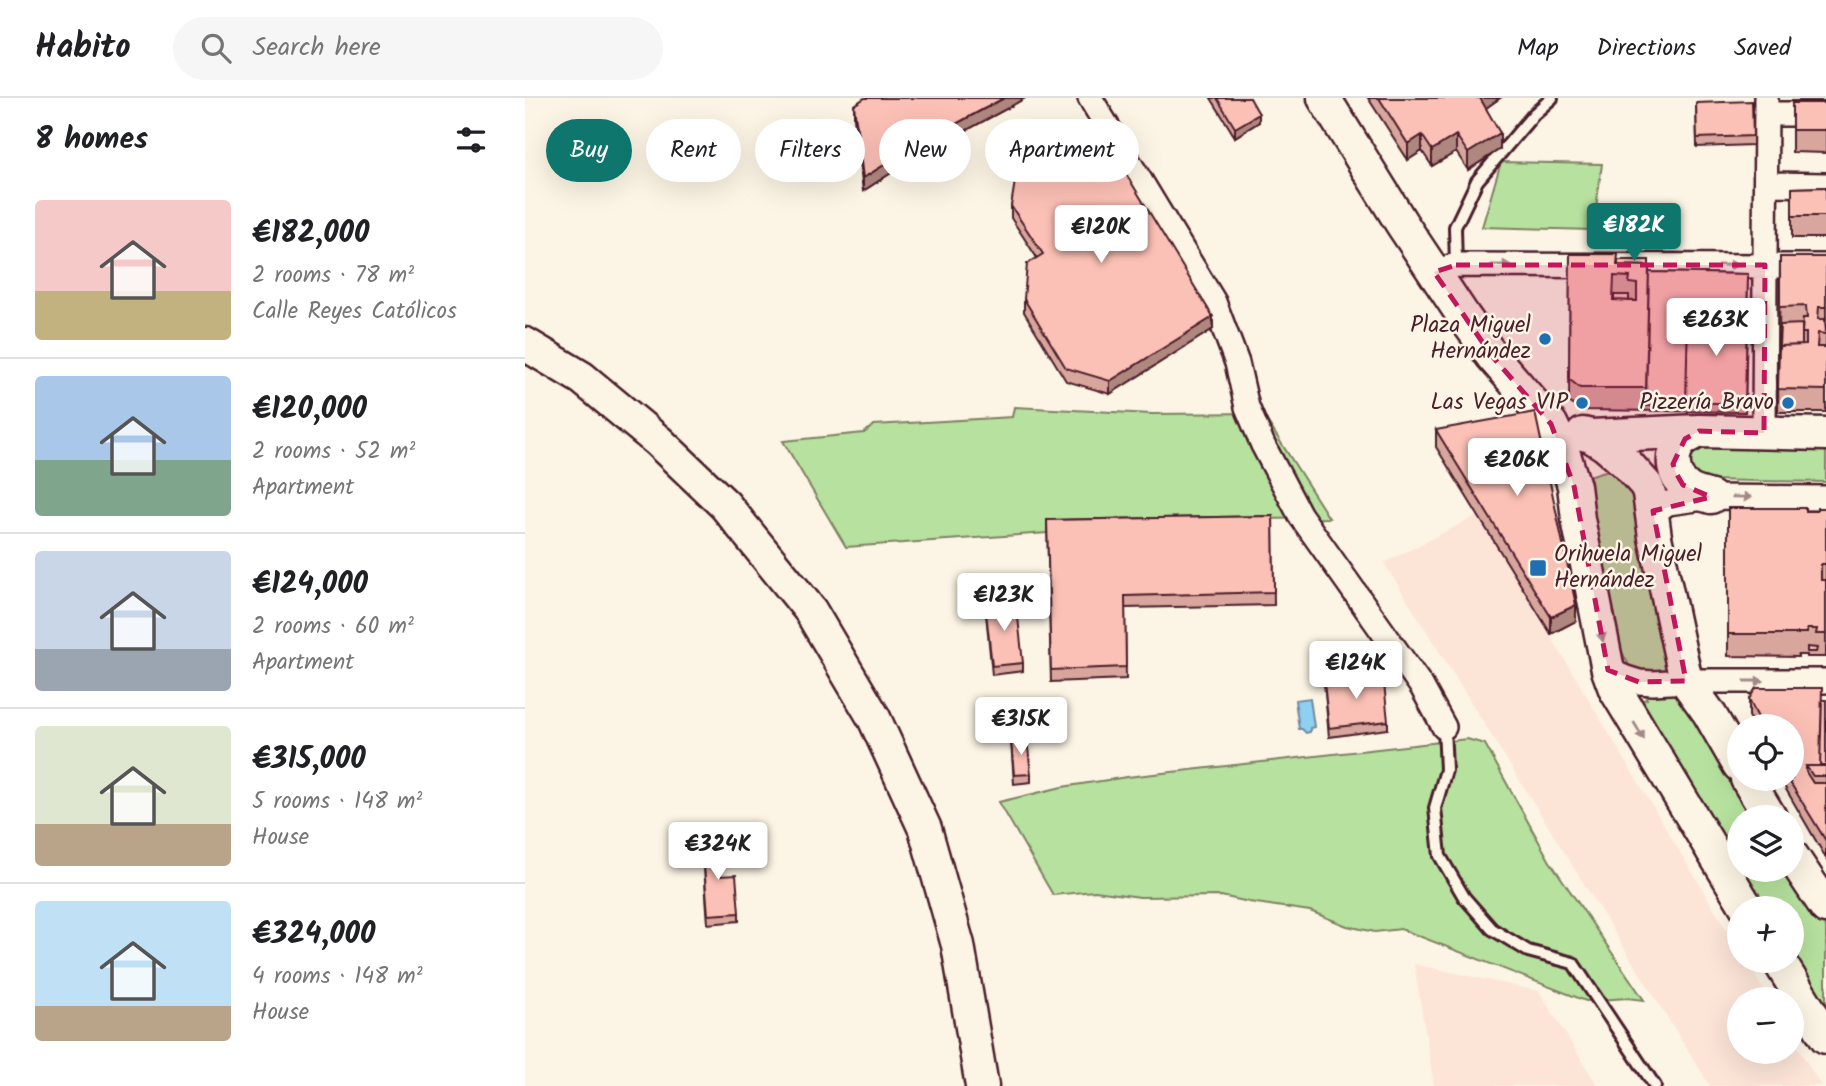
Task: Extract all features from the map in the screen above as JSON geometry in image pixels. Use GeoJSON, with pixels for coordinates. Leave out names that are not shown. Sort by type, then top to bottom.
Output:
{"type":"FeatureCollection","features":[{"type":"Feature","properties":{"kind":"street"},"geometry":{"type":"LineString","coordinates":[[1090,98],[1214,302],[1237,363],[1247,407],[1263,445],[1300,514],[1422,687],[1444,727]]}},
{"type":"Feature","properties":{"kind":"street"},"geometry":{"type":"LineString","coordinates":[[1324,98],[1402,224],[1445,268],[1492,356],[1551,424],[1574,486],[1608,670],[1615,690],[1740,896]]}},
{"type":"Feature","properties":{"kind":"street"},"geometry":{"type":"LineString","coordinates":[[1764,433],[1766,106],[1826,114]]}},
{"type":"Feature","properties":{"kind":"street"},"geometry":{"type":"LineString","coordinates":[[1766,184],[1826,185]]}},
{"type":"Feature","properties":{"kind":"street"},"geometry":{"type":"LineString","coordinates":[[1445,268],[1826,266]]}},
{"type":"Feature","properties":{"kind":"street"},"geometry":{"type":"LineString","coordinates":[[525,344],[583,378],[658,441],[725,505],[810,610],[874,718],[925,829],[958,945],[982,1086]]}},
{"type":"Feature","properties":{"kind":"street"},"geometry":{"type":"LineString","coordinates":[[1551,424],[1591,436],[1699,431],[1826,434]]}},
{"type":"Feature","properties":{"kind":"street"},"geometry":{"type":"LineString","coordinates":[[1699,431],[1678,446],[1682,485],[1711,497]]}},
{"type":"Feature","properties":{"kind":"street"},"geometry":{"type":"LineString","coordinates":[[1591,436],[1623,461],[1644,482],[1649,493],[1655,537],[1686,681],[1727,744]]}},
{"type":"Feature","properties":{"kind":"street"},"geometry":{"type":"LineString","coordinates":[[1574,486],[1582,472],[1597,460],[1623,461]]}},
{"type":"Feature","properties":{"kind":"street"},"geometry":{"type":"LineString","coordinates":[[1653,513],[1668,503],[1711,497],[1826,498]]}},
{"type":"Feature","properties":{"kind":"street"},"geometry":{"type":"LineString","coordinates":[[1608,670],[1639,682],[1826,681]]}},
{"type":"Feature","properties":{"kind":"street"},"geometry":{"type":"LineString","coordinates":[[1804,873],[1824,901]]}},
{"type":"Feature","properties":{"kind":"street"},"geometry":{"type":"LineString","coordinates":[[1786,973],[1826,1037]]}},
{"type":"Feature","properties":{"kind":"lane"},"geometry":{"type":"LineString","coordinates":[[1445,268],[1455,227],[1476,181],[1534,114],[1552,98]]}},
{"type":"Feature","properties":{"kind":"lane"},"geometry":{"type":"LineString","coordinates":[[1444,727],[1446,770],[1435,808],[1440,856],[1464,897],[1492,929],[1528,951],[1573,963],[1655,1086]]}},
{"type":"Feature","properties":{"kind":"highlighted area"},"geometry":{"type":"Polygon","coordinates":[[[1456,265],[1765,265],[1764,433],[1699,431],[1685,439],[1673,464],[1676,473],[1683,485],[1711,497],[1653,511],[1686,681],[1639,682],[1608,670],[1574,486],[1551,424],[1492,356],[1434,272],[1456,265]]]}},
{"type":"Feature","properties":{"kind":"shaded area"},"geometry":{"type":"Polygon","coordinates":[[[1478,515],[1727,930],[1727,973],[1753,973],[1762,987],[1727,987],[1727,1064],[1804,1064],[1804,1057],[1821,1086],[1710,1086],[1384,563],[1478,515]]]}},
{"type":"Feature","properties":{"kind":"shaded area"},"geometry":{"type":"Polygon","coordinates":[[[1414,964],[1539,991],[1598,1086],[1434,1086],[1414,964]]]}},
{"type":"Feature","properties":{"kind":"green space"},"geometry":{"type":"Polygon","coordinates":[[[1501,162],[1602,164],[1593,230],[1482,227],[1501,162]]]}},
{"type":"Feature","properties":{"kind":"green space"},"geometry":{"type":"Polygon","coordinates":[[[1014,407],[1152,414],[1262,413],[1329,518],[1047,522],[1047,533],[846,547],[783,441],[864,433],[874,425],[1012,417],[1014,407]]]}},
{"type":"Feature","properties":{"kind":"green space"},"geometry":{"type":"Polygon","coordinates":[[[1702,442],[1826,445],[1826,482],[1702,480],[1689,474],[1689,449],[1702,442]]]}},
{"type":"Feature","properties":{"kind":"green space"},"geometry":{"type":"Polygon","coordinates":[[[1627,464],[1661,645],[1684,704],[1727,768],[1727,791],[1743,791],[1752,805],[1727,805],[1727,848],[1692,791],[1695,790],[1686,773],[1681,776],[1638,701],[1647,699],[1617,647],[1567,483],[1627,464]]]}},
{"type":"Feature","properties":{"kind":"green space"},"geometry":{"type":"Polygon","coordinates":[[[1467,739],[1485,744],[1549,860],[1644,1000],[1627,998],[1586,1001],[1401,929],[1375,932],[1347,926],[1310,911],[1221,896],[1140,897],[1095,891],[1053,895],[999,802],[1062,787],[1127,777],[1467,739]]]}},
{"type":"Feature","properties":{"kind":"green space"},"geometry":{"type":"Polygon","coordinates":[[[1749,882],[1799,882],[1826,928],[1826,1007],[1804,971],[1804,896],[1757,896],[1749,882]]]}},
{"type":"Feature","properties":{"kind":"water"},"geometry":{"type":"Polygon","coordinates":[[[1310,698],[1314,727],[1306,733],[1299,729],[1295,700],[1310,698]]]}},
{"type":"Feature","properties":{"kind":"building"},"geometry":{"type":"Polygon","coordinates":[[[865,98],[1004,98],[965,119],[879,119],[879,168],[865,177],[865,119],[856,119],[854,105],[865,98]]]}},
{"type":"Feature","properties":{"kind":"building"},"geometry":{"type":"Polygon","coordinates":[[[1217,98],[1250,98],[1259,114],[1235,128],[1217,98]]]}},
{"type":"Feature","properties":{"kind":"building"},"geometry":{"type":"Polygon","coordinates":[[[1379,98],[1480,98],[1500,133],[1468,153],[1456,135],[1432,150],[1422,135],[1408,144],[1379,98]]]}},
{"type":"Feature","properties":{"kind":"building"},"geometry":{"type":"Polygon","coordinates":[[[1752,101],[1753,136],[1697,138],[1696,103],[1752,101]]]}},
{"type":"Feature","properties":{"kind":"building"},"geometry":{"type":"Polygon","coordinates":[[[1792,103],[1826,103],[1826,130],[1792,130],[1792,103]]]}},
{"type":"Feature","properties":{"kind":"building"},"geometry":{"type":"Polygon","coordinates":[[[1015,182],[1131,182],[1213,317],[1110,381],[1066,368],[1024,299],[1027,264],[1043,254],[1011,206],[1015,182]]]}},
{"type":"Feature","properties":{"kind":"building"},"geometry":{"type":"Polygon","coordinates":[[[1826,187],[1826,216],[1792,216],[1792,188],[1826,187]]]}},
{"type":"Feature","properties":{"kind":"building"},"geometry":{"type":"Polygon","coordinates":[[[1570,254],[1618,254],[1617,265],[1649,266],[1646,388],[1580,388],[1569,379],[1570,254]],[[1614,276],[1613,300],[1637,301],[1637,284],[1629,283],[1630,277],[1614,276]]]}},
{"type":"Feature","properties":{"kind":"building"},"geometry":{"type":"Polygon","coordinates":[[[1780,257],[1826,257],[1826,307],[1819,307],[1818,319],[1825,319],[1826,334],[1818,333],[1817,347],[1826,347],[1826,390],[1778,389],[1779,346],[1806,345],[1806,333],[1802,333],[1803,318],[1807,318],[1806,306],[1780,307],[1780,257]]]}},
{"type":"Feature","properties":{"kind":"building"},"geometry":{"type":"Polygon","coordinates":[[[1618,260],[1649,260],[1649,266],[1618,265],[1618,260]]]}},
{"type":"Feature","properties":{"kind":"building"},"geometry":{"type":"Polygon","coordinates":[[[1649,272],[1748,274],[1747,319],[1747,314],[1688,313],[1686,407],[1646,406],[1649,272]]]}},
{"type":"Feature","properties":{"kind":"building"},"geometry":{"type":"Polygon","coordinates":[[[1614,295],[1629,295],[1629,301],[1614,300],[1614,295]]]}},
{"type":"Feature","properties":{"kind":"building"},"geometry":{"type":"Polygon","coordinates":[[[1688,313],[1747,314],[1745,403],[1686,403],[1688,313]]]}},
{"type":"Feature","properties":{"kind":"building"},"geometry":{"type":"Polygon","coordinates":[[[1802,324],[1802,345],[1779,346],[1780,325],[1802,324]]]}},
{"type":"Feature","properties":{"kind":"building","name":"Orihuela Miguel Hernández"},"geometry":{"type":"Polygon","coordinates":[[[1535,412],[1576,605],[1551,617],[1436,430],[1535,412]]]}},
{"type":"Feature","properties":{"kind":"building"},"geometry":{"type":"Polygon","coordinates":[[[1728,508],[1806,508],[1806,511],[1817,511],[1817,508],[1826,508],[1826,564],[1821,564],[1821,580],[1826,580],[1826,634],[1816,634],[1817,629],[1807,629],[1807,633],[1798,634],[1728,634],[1728,508]]]}},
{"type":"Feature","properties":{"kind":"building"},"geometry":{"type":"Polygon","coordinates":[[[1273,516],[1274,592],[1125,596],[1126,667],[1051,670],[1047,520],[1273,516]]]}},
{"type":"Feature","properties":{"kind":"building"},"geometry":{"type":"Polygon","coordinates":[[[1016,599],[1023,663],[992,666],[985,603],[1016,599]]]}},
{"type":"Feature","properties":{"kind":"building"},"geometry":{"type":"Polygon","coordinates":[[[1807,647],[1817,648],[1816,652],[1807,652],[1807,647]]]}},
{"type":"Feature","properties":{"kind":"building"},"geometry":{"type":"Polygon","coordinates":[[[1383,674],[1388,721],[1329,728],[1324,682],[1383,674]]]}},
{"type":"Feature","properties":{"kind":"building"},"geometry":{"type":"Polygon","coordinates":[[[1756,688],[1822,688],[1820,766],[1806,766],[1806,772],[1813,783],[1826,783],[1826,841],[1795,791],[1804,791],[1804,714],[1756,714],[1749,699],[1756,688]]]}},
{"type":"Feature","properties":{"kind":"building"},"geometry":{"type":"Polygon","coordinates":[[[1822,700],[1826,700],[1826,766],[1820,766],[1822,700]]]}},
{"type":"Feature","properties":{"kind":"building"},"geometry":{"type":"Polygon","coordinates":[[[1027,739],[1031,774],[1014,775],[1011,740],[1027,739]]]}},
{"type":"Feature","properties":{"kind":"building"},"geometry":{"type":"Polygon","coordinates":[[[1806,766],[1826,766],[1826,776],[1813,776],[1806,766]]]}},
{"type":"Feature","properties":{"kind":"building"},"geometry":{"type":"Polygon","coordinates":[[[718,838],[720,876],[736,875],[739,913],[708,915],[702,839],[718,838]]]}},
{"type":"Feature","properties":{"kind":"place","name":"Plaza Miguel Hernández"},"geometry":{"type":"Point","coordinates":[1545,339]}},
{"type":"Feature","properties":{"kind":"place","name":"Las Vegas VIP"},"geometry":{"type":"Point","coordinates":[1582,403]}},
{"type":"Feature","properties":{"kind":"place","name":"Pizzería Bravo"},"geometry":{"type":"Point","coordinates":[1788,403]}},
{"type":"Feature","properties":{"kind":"place","name":"Orihuela Miguel Hernández"},"geometry":{"type":"Point","coordinates":[1538,568]}}]}
